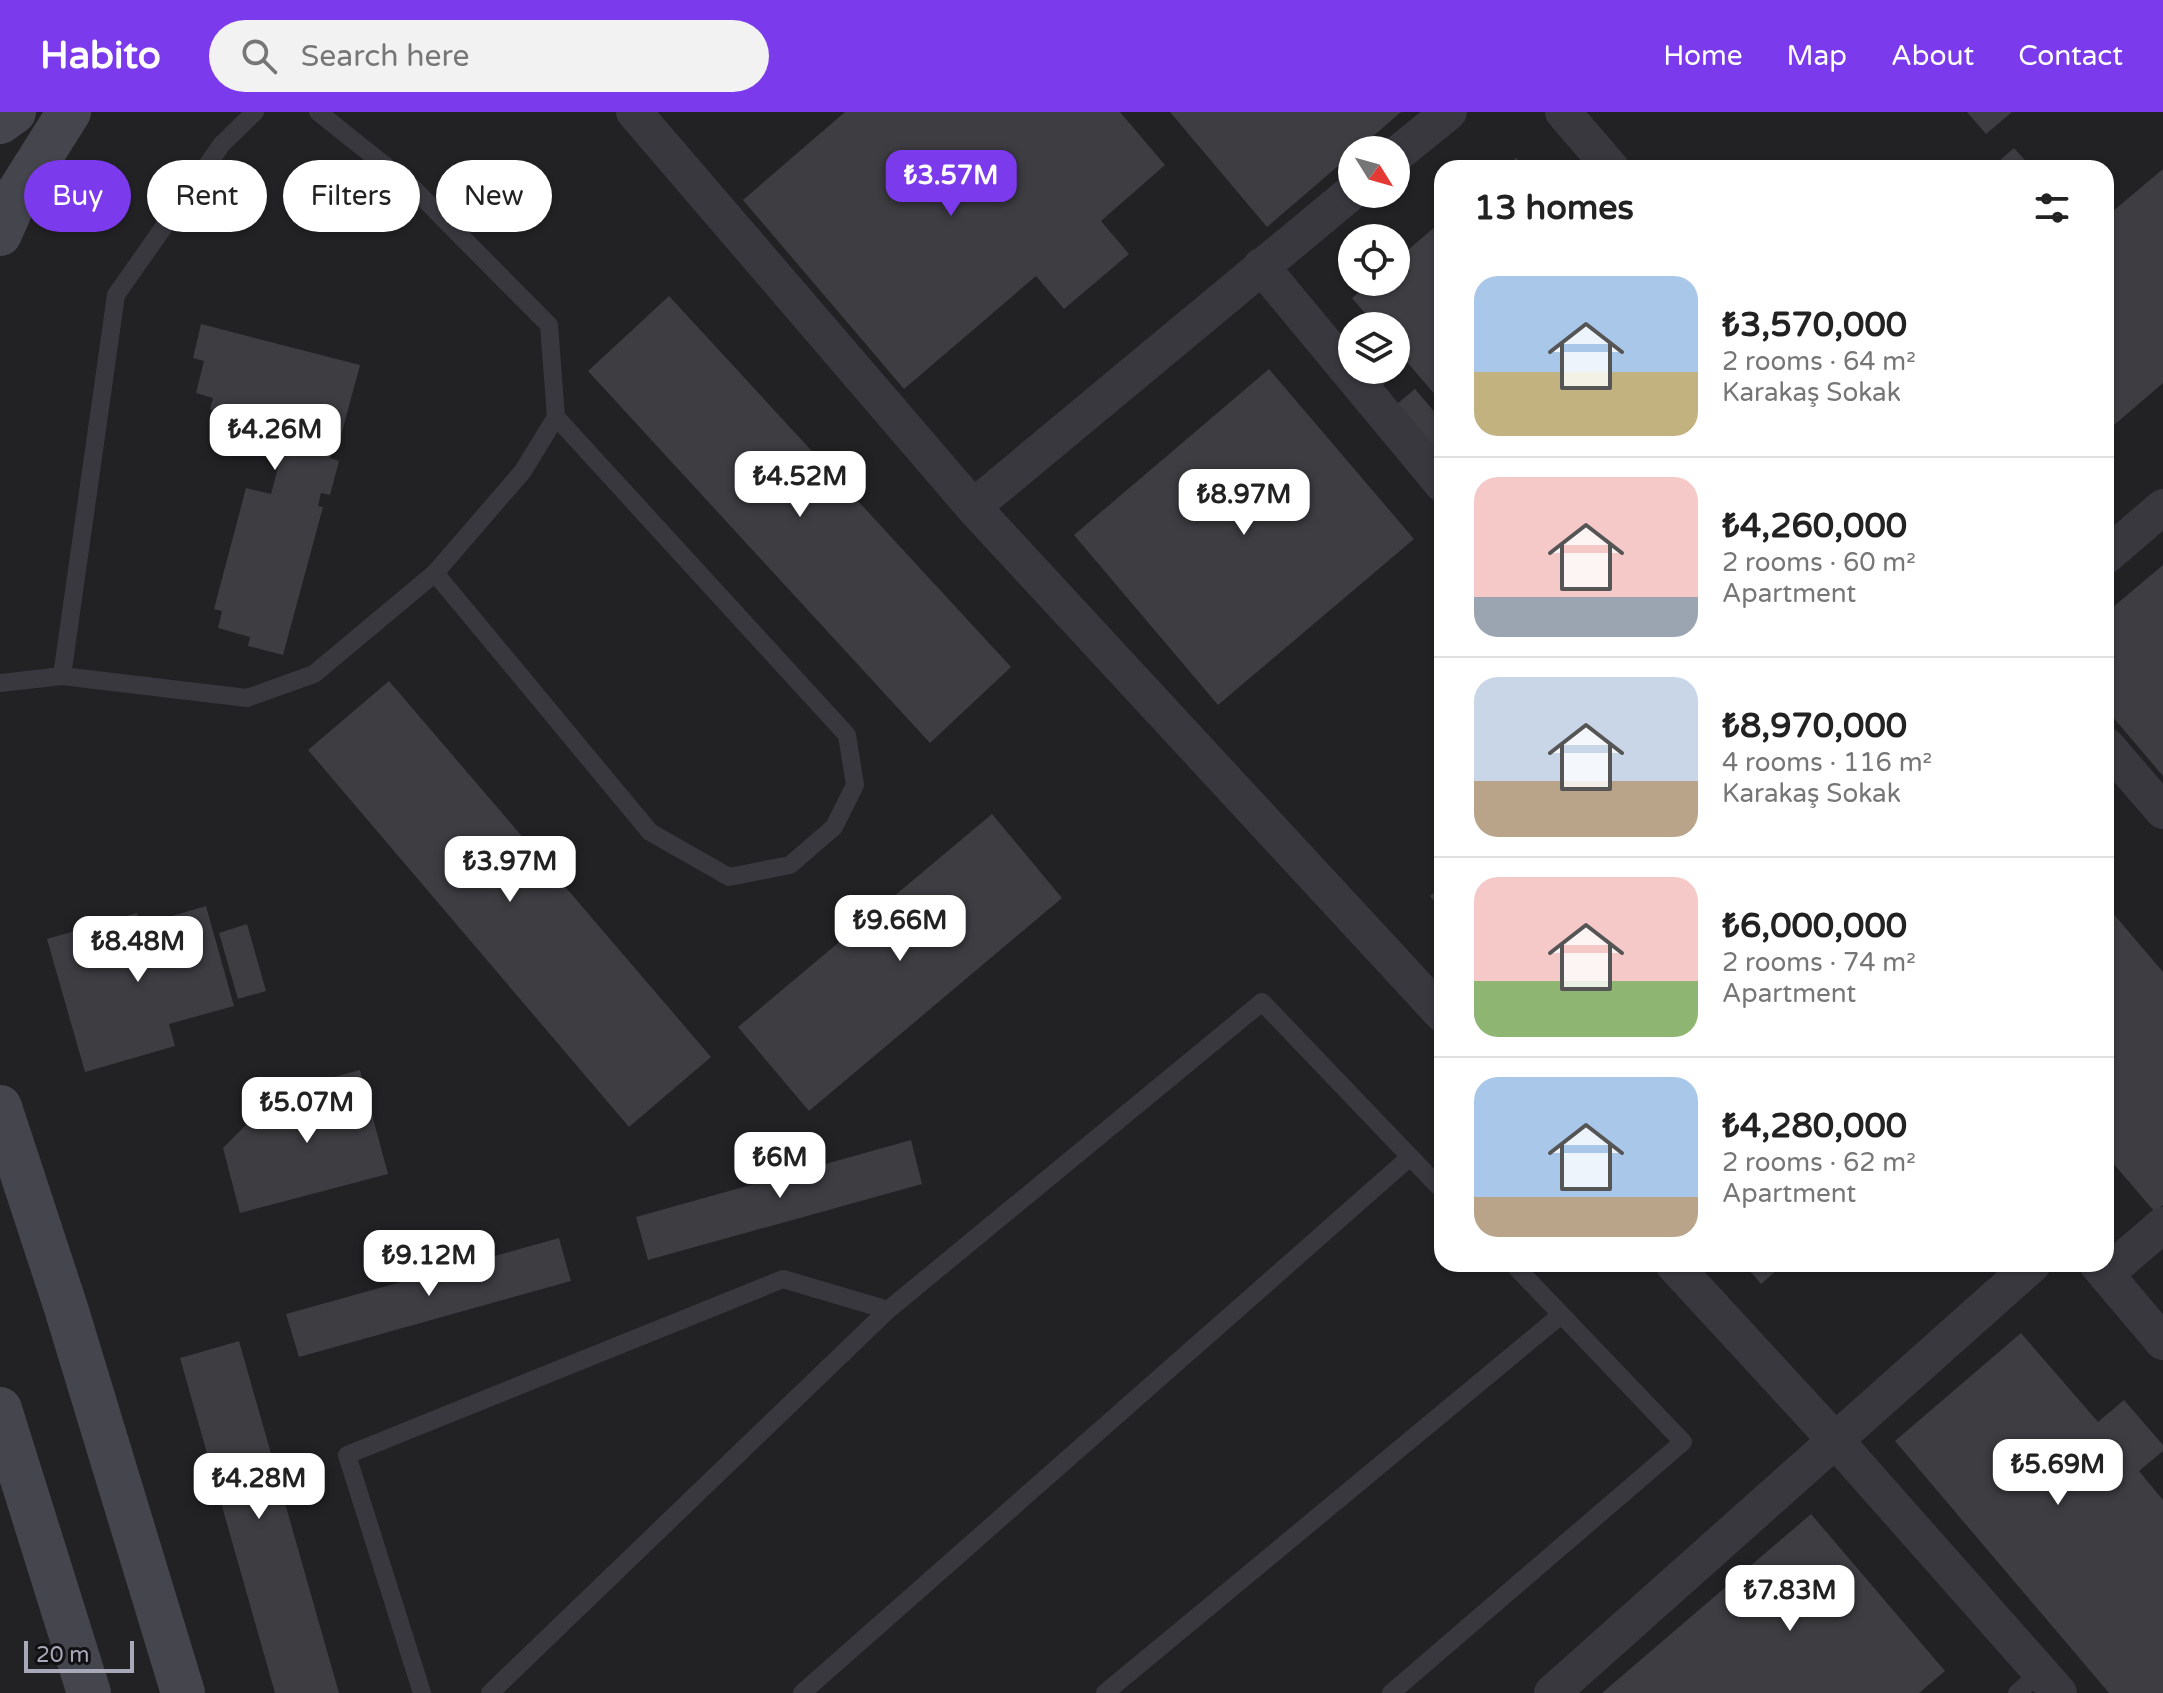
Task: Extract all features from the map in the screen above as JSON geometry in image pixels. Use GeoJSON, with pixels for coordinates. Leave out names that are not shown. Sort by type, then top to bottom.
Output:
{"type":"FeatureCollection","features":[{"type":"Feature","properties":{"kind":"street"},"geometry":{"type":"LineString","coordinates":[[0,122],[14,112]]}},
{"type":"Feature","properties":{"kind":"street"},"geometry":{"type":"LineString","coordinates":[[0,234],[18,193],[69,112]]}},
{"type":"Feature","properties":{"kind":"street"},"geometry":{"type":"LineString","coordinates":[[634,112],[973,507],[1434,1005]]}},
{"type":"Feature","properties":{"kind":"street"},"geometry":{"type":"LineString","coordinates":[[1410,144],[1449,112]]}},
{"type":"Feature","properties":{"kind":"street"},"geometry":{"type":"LineString","coordinates":[[1563,112],[1604,160]]}},
{"type":"Feature","properties":{"kind":"street"},"geometry":{"type":"LineString","coordinates":[[973,507],[1338,203]]}},
{"type":"Feature","properties":{"kind":"street"},"geometry":{"type":"LineString","coordinates":[[1261,266],[1434,474]]}},
{"type":"Feature","properties":{"kind":"street"},"geometry":{"type":"LineString","coordinates":[[2114,549],[2163,507]]}},
{"type":"Feature","properties":{"kind":"street"},"geometry":{"type":"LineString","coordinates":[[2114,754],[2163,811]]}},
{"type":"Feature","properties":{"kind":"street"},"geometry":{"type":"LineString","coordinates":[[0,1107],[66,1308],[183,1693]]}},
{"type":"Feature","properties":{"kind":"street"},"geometry":{"type":"LineString","coordinates":[[2114,1260],[2163,1225]]}},
{"type":"Feature","properties":{"kind":"street"},"geometry":{"type":"LineString","coordinates":[[1680,1272],[1836,1441],[2039,1686]]}},
{"type":"Feature","properties":{"kind":"street"},"geometry":{"type":"LineString","coordinates":[[1552,1693],[2024,1272]]}},
{"type":"Feature","properties":{"kind":"street"},"geometry":{"type":"LineString","coordinates":[[2104,1272],[2163,1342]]}},
{"type":"Feature","properties":{"kind":"street"},"geometry":{"type":"LineString","coordinates":[[0,1409],[89,1693]]}},
{"type":"Feature","properties":{"kind":"lane"},"geometry":{"type":"LineString","coordinates":[[62,676],[116,295],[222,144],[255,112]]}},
{"type":"Feature","properties":{"kind":"lane"},"geometry":{"type":"LineString","coordinates":[[0,683],[62,676],[247,698],[314,674],[435,573],[523,471],[556,417],[549,325],[412,187],[318,112]]}},
{"type":"Feature","properties":{"kind":"lane"},"geometry":{"type":"LineString","coordinates":[[435,573],[650,832],[729,877],[790,865],[834,827],[855,785],[847,735],[556,417]]}},
{"type":"Feature","properties":{"kind":"lane"},"geometry":{"type":"LineString","coordinates":[[490,1693],[888,1310],[1262,1002],[1434,1182]]}},
{"type":"Feature","properties":{"kind":"lane"},"geometry":{"type":"LineString","coordinates":[[802,1693],[1410,1157]]}},
{"type":"Feature","properties":{"kind":"lane"},"geometry":{"type":"LineString","coordinates":[[1391,1693],[1683,1442],[1521,1272]]}},
{"type":"Feature","properties":{"kind":"lane"},"geometry":{"type":"LineString","coordinates":[[422,1693],[347,1455],[783,1279],[888,1310]]}},
{"type":"Feature","properties":{"kind":"lane"},"geometry":{"type":"LineString","coordinates":[[1105,1693],[1561,1315]]}},
{"type":"Feature","properties":{"kind":"shaded area"},"geometry":{"type":"Polygon","coordinates":[[[0,112],[2163,112],[2163,1693],[0,1693],[0,112]]]}},
{"type":"Feature","properties":{"kind":"building"},"geometry":{"type":"Polygon","coordinates":[[[845,112],[1120,112],[1165,165],[1101,221],[1129,254],[1064,309],[1036,276],[904,389],[743,200],[845,112]]]}},
{"type":"Feature","properties":{"kind":"building"},"geometry":{"type":"Polygon","coordinates":[[[1170,112],[1401,112],[1373,136],[1338,136],[1338,166],[1267,227],[1170,112]]]}},
{"type":"Feature","properties":{"kind":"building"},"geometry":{"type":"Polygon","coordinates":[[[1967,112],[2012,112],[1986,134],[1967,112]]]}},
{"type":"Feature","properties":{"kind":"building"},"geometry":{"type":"Polygon","coordinates":[[[2014,148],[2025,160],[2000,160],[2014,148]]]}},
{"type":"Feature","properties":{"kind":"building"},"geometry":{"type":"Polygon","coordinates":[[[2163,169],[2163,383],[2114,425],[2114,210],[2163,169]]]}},
{"type":"Feature","properties":{"kind":"building"},"geometry":{"type":"Polygon","coordinates":[[[1434,228],[1434,394],[1410,365],[1410,312],[1364,312],[1352,298],[1410,296],[1410,248],[1434,228]]]}},
{"type":"Feature","properties":{"kind":"building"},"geometry":{"type":"Polygon","coordinates":[[[669,296],[1011,667],[930,743],[588,371],[669,296]]]}},
{"type":"Feature","properties":{"kind":"building"},"geometry":{"type":"Polygon","coordinates":[[[201,324],[360,365],[339,443],[334,441],[330,458],[339,461],[330,495],[321,493],[318,506],[323,507],[283,655],[248,646],[250,637],[218,628],[222,611],[214,609],[246,488],[271,494],[288,430],[210,409],[213,398],[196,393],[204,361],[193,358],[201,324]]]}},
{"type":"Feature","properties":{"kind":"building"},"geometry":{"type":"Polygon","coordinates":[[[1269,369],[1414,539],[1218,705],[1074,535],[1269,369]]]}},
{"type":"Feature","properties":{"kind":"building"},"geometry":{"type":"Polygon","coordinates":[[[1360,384],[1384,384],[1370,396],[1360,384]]]}},
{"type":"Feature","properties":{"kind":"building"},"geometry":{"type":"Polygon","coordinates":[[[1415,389],[1434,412],[1434,455],[1426,462],[1385,414],[1415,389]]]}},
{"type":"Feature","properties":{"kind":"building"},"geometry":{"type":"Polygon","coordinates":[[[2163,565],[2163,776],[2114,718],[2114,606],[2163,565]]]}},
{"type":"Feature","properties":{"kind":"building"},"geometry":{"type":"Polygon","coordinates":[[[389,681],[711,1057],[629,1127],[308,750],[389,681]]]}},
{"type":"Feature","properties":{"kind":"building"},"geometry":{"type":"Polygon","coordinates":[[[992,814],[1062,898],[809,1111],[738,1027],[992,814]]]}},
{"type":"Feature","properties":{"kind":"building"},"geometry":{"type":"Polygon","coordinates":[[[206,906],[234,1006],[169,1024],[175,1046],[85,1072],[47,939],[137,913],[143,936],[168,928],[165,918],[206,906]]]}},
{"type":"Feature","properties":{"kind":"building"},"geometry":{"type":"Polygon","coordinates":[[[2114,914],[2163,972],[2163,1205],[2155,1212],[2114,1164],[2114,914]]]}},
{"type":"Feature","properties":{"kind":"building"},"geometry":{"type":"Polygon","coordinates":[[[247,924],[266,991],[238,999],[219,933],[247,924]]]}},
{"type":"Feature","properties":{"kind":"building"},"geometry":{"type":"Polygon","coordinates":[[[360,1070],[388,1174],[240,1213],[223,1148],[252,1119],[290,1109],[285,1090],[360,1070]]]}},
{"type":"Feature","properties":{"kind":"building"},"geometry":{"type":"Polygon","coordinates":[[[911,1140],[922,1184],[648,1260],[636,1217],[911,1140]]]}},
{"type":"Feature","properties":{"kind":"building"},"geometry":{"type":"Polygon","coordinates":[[[559,1238],[571,1281],[299,1357],[286,1314],[559,1238]]]}},
{"type":"Feature","properties":{"kind":"building"},"geometry":{"type":"Polygon","coordinates":[[[1751,1272],[1775,1272],[1761,1284],[1751,1272]]]}},
{"type":"Feature","properties":{"kind":"building"},"geometry":{"type":"Polygon","coordinates":[[[2021,1333],[2098,1422],[2124,1400],[2163,1445],[2163,1451],[2139,1471],[2163,1500],[2163,1693],[2109,1693],[1895,1441],[2021,1333]]]}},
{"type":"Feature","properties":{"kind":"building"},"geometry":{"type":"Polygon","coordinates":[[[239,1341],[339,1693],[275,1693],[180,1358],[239,1341]]]}},
{"type":"Feature","properties":{"kind":"building"},"geometry":{"type":"Polygon","coordinates":[[[1811,1514],[1945,1671],[1919,1693],[1602,1693],[1811,1514]]]}}]}
